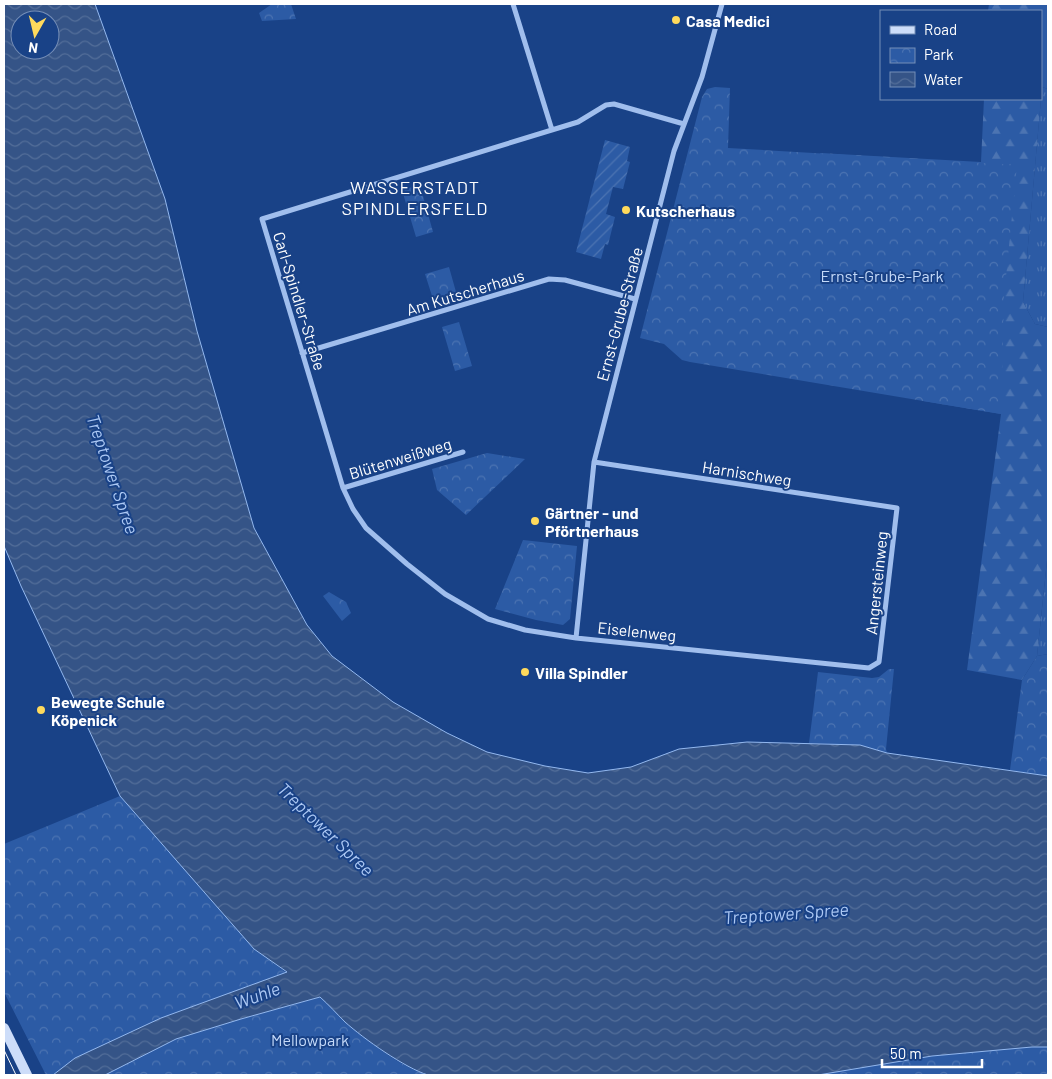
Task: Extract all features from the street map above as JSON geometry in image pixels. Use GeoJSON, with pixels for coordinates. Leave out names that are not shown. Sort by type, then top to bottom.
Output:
{"type":"FeatureCollection","features":[{"type":"Feature","properties":{"kind":"main road"},"geometry":{"type":"LineString","coordinates":[[4,1028],[27,1075]]}},
{"type":"Feature","properties":{"kind":"street"},"geometry":{"type":"LineString","coordinates":[[514,4],[552,130]]}},
{"type":"Feature","properties":{"kind":"street","name":"Ernst-Grube-Straße"},"geometry":{"type":"LineString","coordinates":[[576,638],[594,462],[674,151],[704,70],[722,4]]}},
{"type":"Feature","properties":{"kind":"street","name":"Carl-Spindler-Straße"},"geometry":{"type":"LineString","coordinates":[[407,564],[366,528],[353,509],[343,488],[262,219],[578,122],[606,105],[614,104],[684,124]]}},
{"type":"Feature","properties":{"kind":"street","name":"Am Kutscherhaus"},"geometry":{"type":"LineString","coordinates":[[302,353],[548,279],[564,280],[635,299]]}},
{"type":"Feature","properties":{"kind":"street","name":"Blütenweißweg"},"geometry":{"type":"LineString","coordinates":[[343,488],[463,452]]}},
{"type":"Feature","properties":{"kind":"street","name":"Harnischweg"},"geometry":{"type":"LineString","coordinates":[[594,462],[897,508]]}},
{"type":"Feature","properties":{"kind":"street","name":"Angersteinweg"},"geometry":{"type":"LineString","coordinates":[[879,662],[897,508]]}},
{"type":"Feature","properties":{"kind":"street","name":"Eiselenweg"},"geometry":{"type":"LineString","coordinates":[[407,564],[444,594],[488,619],[525,630],[576,638],[869,668],[879,662]]}},
{"type":"Feature","properties":{"kind":"green space"},"geometry":{"type":"Polygon","coordinates":[[[272,4],[291,4],[296,19],[262,21],[259,13],[272,4]]]}},
{"type":"Feature","properties":{"kind":"green space"},"geometry":{"type":"Polygon","coordinates":[[[989,4],[1048,4],[1048,89],[1042,87],[1042,10],[988,10],[989,4]]]}},
{"type":"Feature","properties":{"kind":"green space","name":"Ernst-Grube-Park"},"geometry":{"type":"Polygon","coordinates":[[[715,87],[730,88],[728,148],[1017,165],[1004,297],[1001,414],[690,362],[682,360],[664,344],[640,338],[702,97],[707,89],[715,87]]]}},
{"type":"Feature","properties":{"kind":"green space"},"geometry":{"type":"Polygon","coordinates":[[[1042,87],[1048,89],[1048,327],[1035,324],[1023,302],[1042,87]]]}},
{"type":"Feature","properties":{"kind":"green space"},"geometry":{"type":"Polygon","coordinates":[[[984,100],[1041,100],[1023,302],[1035,324],[1048,327],[1048,551],[1037,656],[1022,680],[967,670],[1001,414],[923,401],[820,153],[981,162],[984,100]]]}},
{"type":"Feature","properties":{"kind":"green space"},"geometry":{"type":"Polygon","coordinates":[[[605,140],[630,147],[627,161],[630,162],[623,189],[613,187],[606,214],[615,217],[608,245],[605,244],[601,259],[576,252],[605,140]]]}},
{"type":"Feature","properties":{"kind":"green space"},"geometry":{"type":"Polygon","coordinates":[[[420,185],[433,232],[416,237],[402,190],[420,185]]]}},
{"type":"Feature","properties":{"kind":"green space"},"geometry":{"type":"Polygon","coordinates":[[[449,267],[456,292],[433,299],[425,274],[449,267]]]}},
{"type":"Feature","properties":{"kind":"green space"},"geometry":{"type":"Polygon","coordinates":[[[459,322],[472,366],[455,371],[442,327],[459,322]]]}},
{"type":"Feature","properties":{"kind":"green space"},"geometry":{"type":"Polygon","coordinates":[[[487,453],[525,459],[466,515],[437,490],[432,469],[487,453]]]}},
{"type":"Feature","properties":{"kind":"green space"},"geometry":{"type":"Polygon","coordinates":[[[523,540],[577,546],[570,619],[563,625],[495,609],[523,540]]]}},
{"type":"Feature","properties":{"kind":"green space"},"geometry":{"type":"Polygon","coordinates":[[[1048,551],[1048,654],[1037,656],[1048,551]]]}},
{"type":"Feature","properties":{"kind":"green space"},"geometry":{"type":"Polygon","coordinates":[[[329,592],[346,602],[351,613],[342,621],[323,596],[329,592]]]}},
{"type":"Feature","properties":{"kind":"green space"},"geometry":{"type":"Polygon","coordinates":[[[1048,654],[1048,776],[1010,770],[1022,680],[1037,656],[1048,654]]]}},
{"type":"Feature","properties":{"kind":"green space"},"geometry":{"type":"Polygon","coordinates":[[[889,669],[894,669],[887,753],[860,745],[809,743],[818,672],[872,678],[879,677],[889,669]]]}},
{"type":"Feature","properties":{"kind":"green space"},"geometry":{"type":"Polygon","coordinates":[[[120,796],[254,949],[287,973],[161,1018],[75,1058],[53,1075],[46,1075],[4,992],[4,844],[120,796]]]}},
{"type":"Feature","properties":{"kind":"green space","name":"Mellowpark"},"geometry":{"type":"Polygon","coordinates":[[[321,997],[343,1019],[385,1053],[414,1070],[428,1075],[105,1075],[176,1039],[321,997]]]}},
{"type":"Feature","properties":{"kind":"green space"},"geometry":{"type":"Polygon","coordinates":[[[1048,1047],[1048,1075],[818,1075],[932,1056],[1048,1047]]]}},
{"type":"Feature","properties":{"kind":"water"},"geometry":{"type":"Polygon","coordinates":[[[4,4],[95,4],[165,199],[197,331],[254,528],[307,625],[332,656],[393,702],[447,733],[487,752],[545,766],[588,773],[631,767],[679,749],[747,742],[860,745],[887,753],[1048,776],[1048,1047],[932,1056],[818,1075],[428,1075],[397,1060],[374,1044],[345,1022],[320,997],[176,1039],[105,1075],[53,1075],[75,1058],[161,1018],[287,972],[254,949],[120,796],[4,546],[4,4]]]}},
{"type":"Feature","properties":{"kind":"tram line"},"geometry":{"type":"LineString","coordinates":[[4,1050],[16,1075]]}},
{"type":"Feature","properties":{"kind":"place","name":"Casa Medici"},"geometry":{"type":"Point","coordinates":[676,20]}},
{"type":"Feature","properties":{"kind":"place","name":"Kutscherhaus"},"geometry":{"type":"Point","coordinates":[626,210]}},
{"type":"Feature","properties":{"kind":"place","name":"Gärtner - und Pförtnerhaus"},"geometry":{"type":"Point","coordinates":[535,521]}},
{"type":"Feature","properties":{"kind":"place","name":"Villa Spindler"},"geometry":{"type":"Point","coordinates":[525,672]}},
{"type":"Feature","properties":{"kind":"place","name":"Bewegte Schule Köpenick"},"geometry":{"type":"Point","coordinates":[41,710]}},
{"type":"Feature","properties":{"kind":"district","name":"WASSERSTADT SPINDLERSFELD"},"geometry":{"type":"Point","coordinates":[415,197]}},
{"type":"Feature","properties":{"kind":"water label","name":"Treptower Spree"},"geometry":{"type":"Point","coordinates":[113,474]}},
{"type":"Feature","properties":{"kind":"water label","name":"Treptower Spree"},"geometry":{"type":"Point","coordinates":[326,829]}},
{"type":"Feature","properties":{"kind":"water label","name":"Treptower Spree"},"geometry":{"type":"Point","coordinates":[786,913]}},
{"type":"Feature","properties":{"kind":"water label","name":"Wuhle"},"geometry":{"type":"Point","coordinates":[257,995]}}]}
